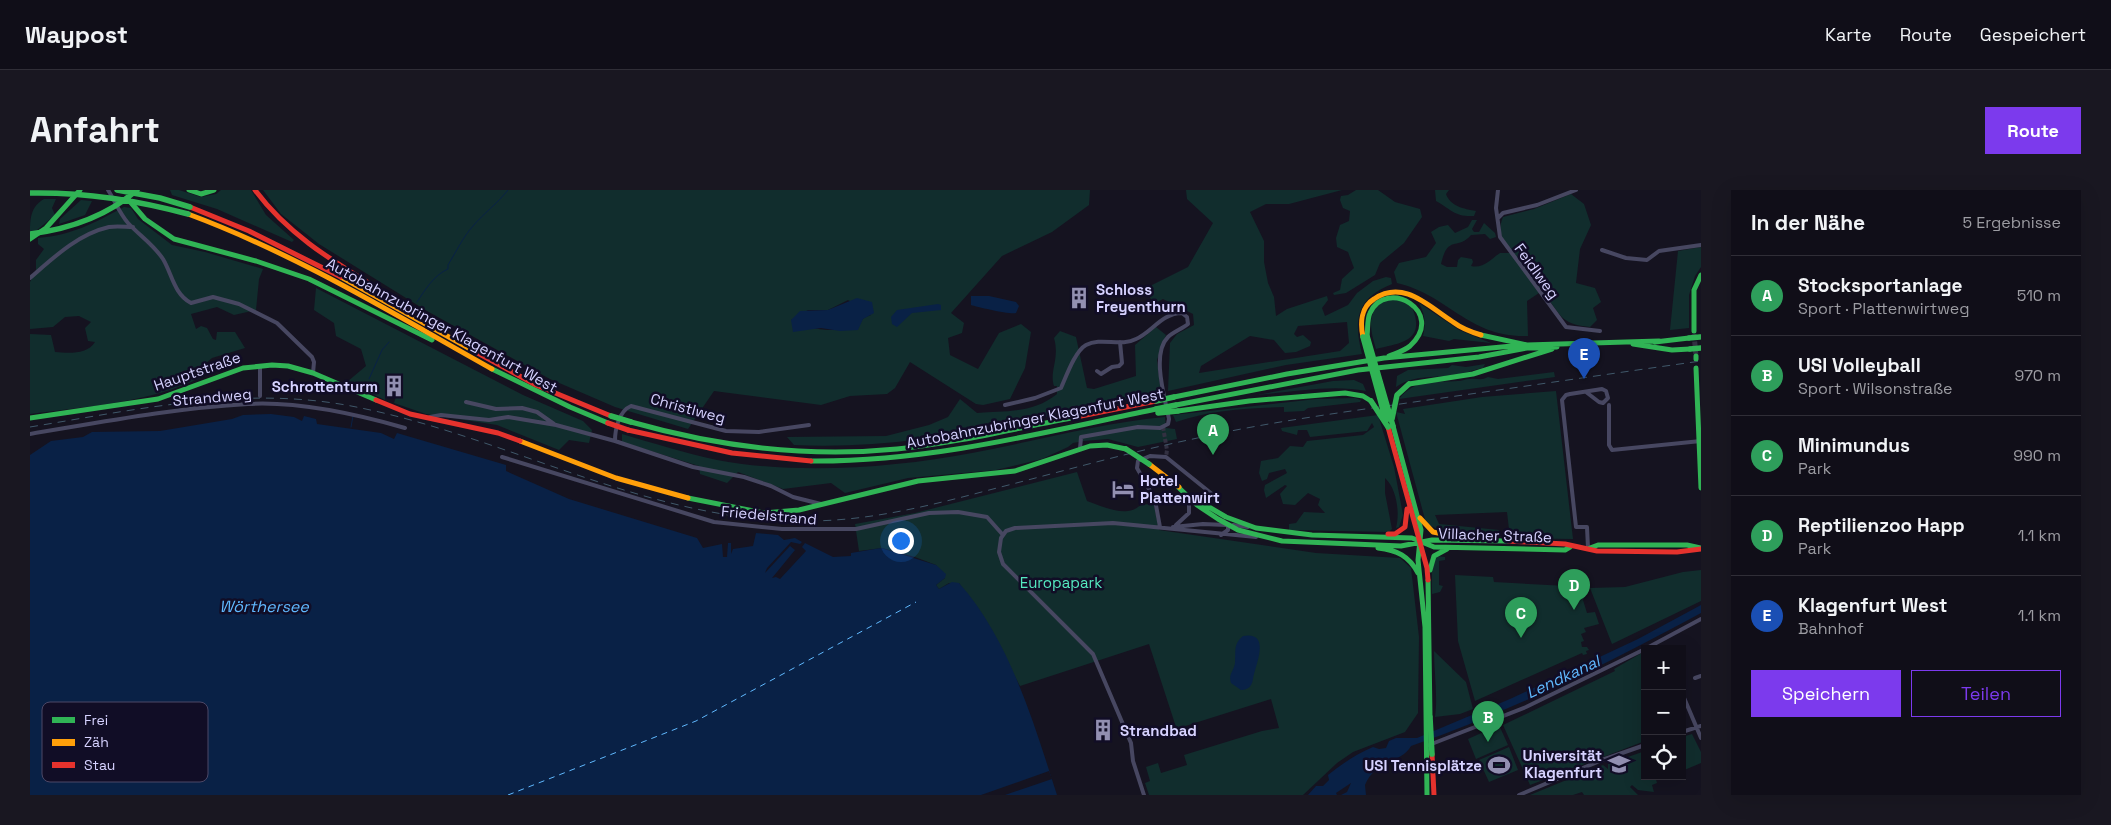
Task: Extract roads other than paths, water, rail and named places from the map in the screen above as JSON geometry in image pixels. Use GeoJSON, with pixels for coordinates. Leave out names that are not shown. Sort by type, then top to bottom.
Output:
{"type":"FeatureCollection","features":[{"type":"Feature","properties":{"kind":"main road"},"geometry":{"type":"LineString","coordinates":[[30,239],[46,228],[80,190]]}},
{"type":"Feature","properties":{"kind":"main road","name":"Autobahnzubringer Klagenfurt West"},"geometry":{"type":"LineString","coordinates":[[117,190],[190,206],[257,233],[298,252],[537,384],[611,416],[668,434],[733,447],[799,454],[833,454],[937,444],[1287,374],[1384,358],[1527,345]]}},
{"type":"Feature","properties":{"kind":"main road"},"geometry":{"type":"LineString","coordinates":[[124,190],[142,217],[169,238],[253,260],[308,279],[430,340],[446,344]]}},
{"type":"Feature","properties":{"kind":"main road"},"geometry":{"type":"LineString","coordinates":[[30,234],[56,230],[87,220],[130,197],[137,190]]}},
{"type":"Feature","properties":{"kind":"main road"},"geometry":{"type":"LineString","coordinates":[[189,190],[201,194],[214,190]]}},
{"type":"Feature","properties":{"kind":"main road"},"geometry":{"type":"LineString","coordinates":[[255,190],[268,209],[293,232],[416,313],[431,327]]}},
{"type":"Feature","properties":{"kind":"main road","name":"Autobahnzubringer Klagenfurt West"},"geometry":{"type":"LineString","coordinates":[[30,193],[79,193],[118,198],[188,214],[273,248],[533,391],[608,423],[677,444],[734,454],[787,460],[839,461],[944,450],[1138,412],[1177,408],[1358,370],[1479,357],[1527,348],[1633,344]]}},
{"type":"Feature","properties":{"kind":"main road"},"geometry":{"type":"LineString","coordinates":[[1694,332],[1694,290],[1701,275]]}},
{"type":"Feature","properties":{"kind":"main road"},"geometry":{"type":"LineString","coordinates":[[1427,795],[1425,627],[1420,580],[1421,530],[1365,336],[1362,321],[1368,304],[1379,294],[1400,291],[1426,302],[1462,328],[1483,336],[1527,345],[1659,341]]}},
{"type":"Feature","properties":{"kind":"main road"},"geometry":{"type":"LineString","coordinates":[[1365,336],[1368,315],[1382,300],[1392,296],[1401,297],[1418,309],[1422,325],[1420,335],[1409,347],[1384,358]]}},
{"type":"Feature","properties":{"kind":"main road"},"geometry":{"type":"LineString","coordinates":[[1633,344],[1700,336]]}},
{"type":"Feature","properties":{"kind":"main road"},"geometry":{"type":"LineString","coordinates":[[1633,344],[1672,350],[1701,348]]}},
{"type":"Feature","properties":{"kind":"main road"},"geometry":{"type":"LineString","coordinates":[[1430,620],[1426,563],[1406,493],[1391,429],[1392,411],[1396,395],[1409,384],[1473,374],[1557,347]]}},
{"type":"Feature","properties":{"kind":"main road","name":"Hauptstraße"},"geometry":{"type":"LineString","coordinates":[[30,418],[150,401],[174,394],[229,372],[260,365],[288,366],[313,373],[393,407],[426,418],[498,433],[599,472],[696,500],[764,513],[784,513],[918,481],[1015,471],[1080,449],[1107,445],[1126,450],[1149,464],[1177,486]]}},
{"type":"Feature","properties":{"kind":"main road"},"geometry":{"type":"LineString","coordinates":[[1696,368],[1701,488]]}},
{"type":"Feature","properties":{"kind":"main road"},"geometry":{"type":"LineString","coordinates":[[1177,408],[1275,398],[1356,394],[1371,401],[1377,407],[1391,429]]}},
{"type":"Feature","properties":{"kind":"main road"},"geometry":{"type":"LineString","coordinates":[[1177,486],[1208,508],[1256,528],[1344,536],[1412,538],[1420,542]]}},
{"type":"Feature","properties":{"kind":"main road"},"geometry":{"type":"LineString","coordinates":[[1177,486],[1189,499],[1227,525],[1260,537],[1325,544],[1414,545],[1420,542]]}},
{"type":"Feature","properties":{"kind":"main road"},"geometry":{"type":"LineString","coordinates":[[1344,536],[1395,534],[1401,531],[1407,521],[1406,493]]}},
{"type":"Feature","properties":{"kind":"main road"},"geometry":{"type":"LineString","coordinates":[[1415,504],[1424,524],[1433,532],[1442,536],[1494,541]]}},
{"type":"Feature","properties":{"kind":"main road","name":"Villacher Straße"},"geometry":{"type":"LineString","coordinates":[[1420,542],[1430,540],[1494,541],[1565,544],[1570,547],[1589,548],[1598,545],[1688,545],[1701,548]]}},
{"type":"Feature","properties":{"kind":"main road","name":"Villacher Straße"},"geometry":{"type":"LineString","coordinates":[[1420,542],[1434,547],[1565,550],[1570,547]]}},
{"type":"Feature","properties":{"kind":"main road"},"geometry":{"type":"LineString","coordinates":[[1325,544],[1336,547],[1397,550],[1410,559],[1420,580]]}},
{"type":"Feature","properties":{"kind":"main road"},"geometry":{"type":"LineString","coordinates":[[1427,717],[1431,560],[1441,551],[1457,547]]}},
{"type":"Feature","properties":{"kind":"main road"},"geometry":{"type":"LineString","coordinates":[[1428,754],[1434,795]]}},
{"type":"Feature","properties":{"kind":"street"},"geometry":{"type":"LineString","coordinates":[[108,190],[125,218],[153,245],[169,270],[175,287],[184,299],[191,303],[213,297],[225,299],[277,323],[312,357],[314,362],[313,373]]}},
{"type":"Feature","properties":{"kind":"street","name":"Feidlweg"},"geometry":{"type":"LineString","coordinates":[[1498,190],[1495,198],[1498,232],[1503,244],[1561,323],[1571,329],[1600,331]]}},
{"type":"Feature","properties":{"kind":"street"},"geometry":{"type":"LineString","coordinates":[[1498,218],[1506,212],[1537,205],[1576,190]]}},
{"type":"Feature","properties":{"kind":"street"},"geometry":{"type":"LineString","coordinates":[[30,278],[72,244],[88,235],[110,227],[133,227]]}},
{"type":"Feature","properties":{"kind":"street"},"geometry":{"type":"LineString","coordinates":[[1602,250],[1626,258],[1647,260],[1659,251],[1701,245]]}},
{"type":"Feature","properties":{"kind":"street"},"geometry":{"type":"LineString","coordinates":[[1005,405],[1035,398],[1060,388],[1072,364],[1086,344],[1136,339],[1170,314],[1182,313],[1187,317],[1188,324],[1168,337],[1160,354],[1160,374],[1169,419],[1168,424],[1160,428],[1138,427],[1081,437],[1080,449]]}},
{"type":"Feature","properties":{"kind":"street"},"geometry":{"type":"LineString","coordinates":[[1097,371],[1101,374],[1105,373],[1122,363],[1120,342]]}},
{"type":"Feature","properties":{"kind":"street"},"geometry":{"type":"LineString","coordinates":[[260,365],[260,396]]}},
{"type":"Feature","properties":{"kind":"street"},"geometry":{"type":"LineString","coordinates":[[1586,392],[1599,402],[1603,403],[1608,398],[1606,391],[1602,389],[1566,394],[1562,400],[1576,527],[1587,527],[1589,548]]}},
{"type":"Feature","properties":{"kind":"street"},"geometry":{"type":"LineString","coordinates":[[466,402],[496,409],[522,408],[537,412],[556,425]]}},
{"type":"Feature","properties":{"kind":"street","name":"Strandweg"},"geometry":{"type":"LineString","coordinates":[[30,434],[198,408],[249,404],[338,411],[405,428]]}},
{"type":"Feature","properties":{"kind":"street"},"geometry":{"type":"LineString","coordinates":[[1609,405],[1609,445],[1612,450],[1700,441]]}},
{"type":"Feature","properties":{"kind":"street","name":"Christlweg"},"geometry":{"type":"LineString","coordinates":[[615,441],[615,431],[623,412],[631,406],[726,431],[759,432],[809,425]]}},
{"type":"Feature","properties":{"kind":"street"},"geometry":{"type":"LineString","coordinates":[[426,418],[441,415],[489,420],[508,417],[556,425],[615,441],[693,467],[744,477],[771,486],[793,497],[821,504]]}},
{"type":"Feature","properties":{"kind":"street"},"geometry":{"type":"LineString","coordinates":[[1160,527],[1155,500],[1137,468],[1138,460],[1150,456],[1166,457],[1217,498]]}},
{"type":"Feature","properties":{"kind":"street","name":"Friedelstrand"},"geometry":{"type":"LineString","coordinates":[[502,457],[714,522],[782,529],[856,530],[929,513],[958,512],[987,517],[1003,535]]}},
{"type":"Feature","properties":{"kind":"street"},"geometry":{"type":"LineString","coordinates":[[1171,528],[1186,518],[1190,508],[1189,499]]}},
{"type":"Feature","properties":{"kind":"street"},"geometry":{"type":"LineString","coordinates":[[1221,535],[1227,525],[1226,517]]}},
{"type":"Feature","properties":{"kind":"street"},"geometry":{"type":"LineString","coordinates":[[1144,795],[1133,761],[1131,743],[1095,657],[1072,631],[1007,570],[1001,558],[999,548],[1003,535],[1015,528],[1061,524],[1113,523],[1221,535],[1260,537]]}},
{"type":"Feature","properties":{"kind":"street"},"geometry":{"type":"LineString","coordinates":[[1171,528],[1203,524],[1256,528]]}},
{"type":"Feature","properties":{"kind":"street"},"geometry":{"type":"LineString","coordinates":[[1654,645],[1701,619]]}},
{"type":"Feature","properties":{"kind":"street"},"geometry":{"type":"LineString","coordinates":[[1429,745],[1526,707],[1641,651]]}},
{"type":"Feature","properties":{"kind":"street"},"geometry":{"type":"LineString","coordinates":[[1695,678],[1701,676]]}},
{"type":"Feature","properties":{"kind":"street"},"geometry":{"type":"LineString","coordinates":[[1686,700],[1699,727],[1701,738]]}},
{"type":"Feature","properties":{"kind":"street"},"geometry":{"type":"LineString","coordinates":[[1686,731],[1699,727]]}},
{"type":"Feature","properties":{"kind":"street"},"geometry":{"type":"LineString","coordinates":[[1519,795],[1602,760],[1641,746]]}},
{"type":"Feature","properties":{"kind":"water"},"geometry":{"type":"Polygon","coordinates":[[[971,296],[989,296],[1016,302],[1019,306],[1016,313],[1008,313],[971,305],[971,296]]]}},
{"type":"Feature","properties":{"kind":"water"},"geometry":{"type":"Polygon","coordinates":[[[857,298],[872,302],[874,313],[863,319],[858,330],[840,331],[821,328],[793,332],[791,320],[800,311],[828,310],[857,298]]]}},
{"type":"Feature","properties":{"kind":"water"},"geometry":{"type":"Polygon","coordinates":[[[941,305],[941,310],[912,313],[897,327],[892,324],[891,317],[897,310],[941,305]]]}},
{"type":"Feature","properties":{"kind":"water","name":"Wörthersee"},"geometry":{"type":"Polygon","coordinates":[[[271,414],[294,417],[302,421],[304,416],[316,419],[317,424],[381,433],[394,439],[397,433],[506,465],[506,471],[569,499],[697,538],[703,548],[722,544],[723,557],[727,557],[728,543],[731,543],[731,554],[733,549],[753,546],[756,533],[778,535],[784,540],[795,538],[802,542],[800,544],[791,542],[767,568],[765,573],[790,546],[795,550],[772,578],[780,579],[806,551],[802,547],[805,543],[833,557],[851,556],[851,553],[881,548],[936,565],[946,574],[945,578],[936,585],[939,589],[952,582],[959,583],[993,630],[1019,684],[1057,795],[30,795],[30,455],[51,441],[83,437],[92,432],[160,431],[232,419],[243,415],[271,414]]]}},
{"type":"Feature","properties":{"kind":"water","name":"Lendkanal"},"geometry":{"type":"Polygon","coordinates":[[[1701,605],[1701,613],[1559,686],[1486,718],[1411,746],[1407,752],[1382,766],[1369,777],[1365,785],[1366,795],[1341,795],[1347,792],[1351,783],[1336,793],[1337,795],[1308,795],[1316,786],[1323,786],[1329,780],[1328,775],[1333,771],[1373,747],[1379,749],[1386,748],[1389,741],[1396,738],[1417,738],[1510,699],[1638,639],[1701,605]]]}},
{"type":"Feature","properties":{"kind":"water"},"geometry":{"type":"Polygon","coordinates":[[[1243,636],[1257,638],[1260,649],[1252,684],[1248,688],[1241,690],[1231,683],[1230,677],[1235,663],[1236,645],[1243,636]]]}},
{"type":"Feature","properties":{"kind":"waterway"},"geometry":{"type":"LineString","coordinates":[[417,302],[434,279],[448,269],[448,265],[469,230],[508,190]]}},
{"type":"Feature","properties":{"kind":"waterway"},"geometry":{"type":"LineString","coordinates":[[369,379],[382,350],[389,342]]}},
{"type":"Feature","properties":{"kind":"waterway"},"geometry":{"type":"LineString","coordinates":[[351,427],[353,416]]}},
{"type":"Feature","properties":{"kind":"tunnel"},"geometry":{"type":"LineString","coordinates":[[1694,334],[1696,356]]}},
{"type":"Feature","properties":{"kind":"tunnel"},"geometry":{"type":"LineString","coordinates":[[1163,427],[1167,450],[1166,457]]}},
{"type":"Feature","properties":{"kind":"railway"},"geometry":{"type":"LineString","coordinates":[[30,427],[195,402],[278,398],[319,401],[361,408],[416,421],[633,493],[688,507],[744,517],[825,521],[873,516],[921,507],[1143,450],[1250,427],[1335,413],[1701,361]]}},
{"type":"Feature","properties":{"kind":"place","name":"Schloss Freyenthurn"},"geometry":{"type":"Point","coordinates":[1079,298]}},
{"type":"Feature","properties":{"kind":"place","name":"Klagenfurt West"},"geometry":{"type":"Point","coordinates":[1584,379]}},
{"type":"Feature","properties":{"kind":"place","name":"Schrottenturm"},"geometry":{"type":"Point","coordinates":[394,386]}},
{"type":"Feature","properties":{"kind":"place","name":"Stocksportanlage"},"geometry":{"type":"Point","coordinates":[1213,455]}},
{"type":"Feature","properties":{"kind":"place","name":"Hotel Plattenwirt"},"geometry":{"type":"Point","coordinates":[1123,489]}},
{"type":"Feature","properties":{"kind":"place","name":"Reptilienzoo Happ"},"geometry":{"type":"Point","coordinates":[1574,610]}},
{"type":"Feature","properties":{"kind":"place","name":"Minimundus"},"geometry":{"type":"Point","coordinates":[1521,638]}},
{"type":"Feature","properties":{"kind":"place","name":"Strandbad"},"geometry":{"type":"Point","coordinates":[1103,730]}},
{"type":"Feature","properties":{"kind":"place","name":"USI Volleyball"},"geometry":{"type":"Point","coordinates":[1488,742]}},
{"type":"Feature","properties":{"kind":"place","name":"Universität Klagenfurt"},"geometry":{"type":"Point","coordinates":[1619,764]}},
{"type":"Feature","properties":{"kind":"place","name":"USI Tennisplätze"},"geometry":{"type":"Point","coordinates":[1499,765]}},
{"type":"Feature","properties":{"kind":"park label","name":"Europapark"},"geometry":{"type":"Point","coordinates":[1061,582]}}]}
